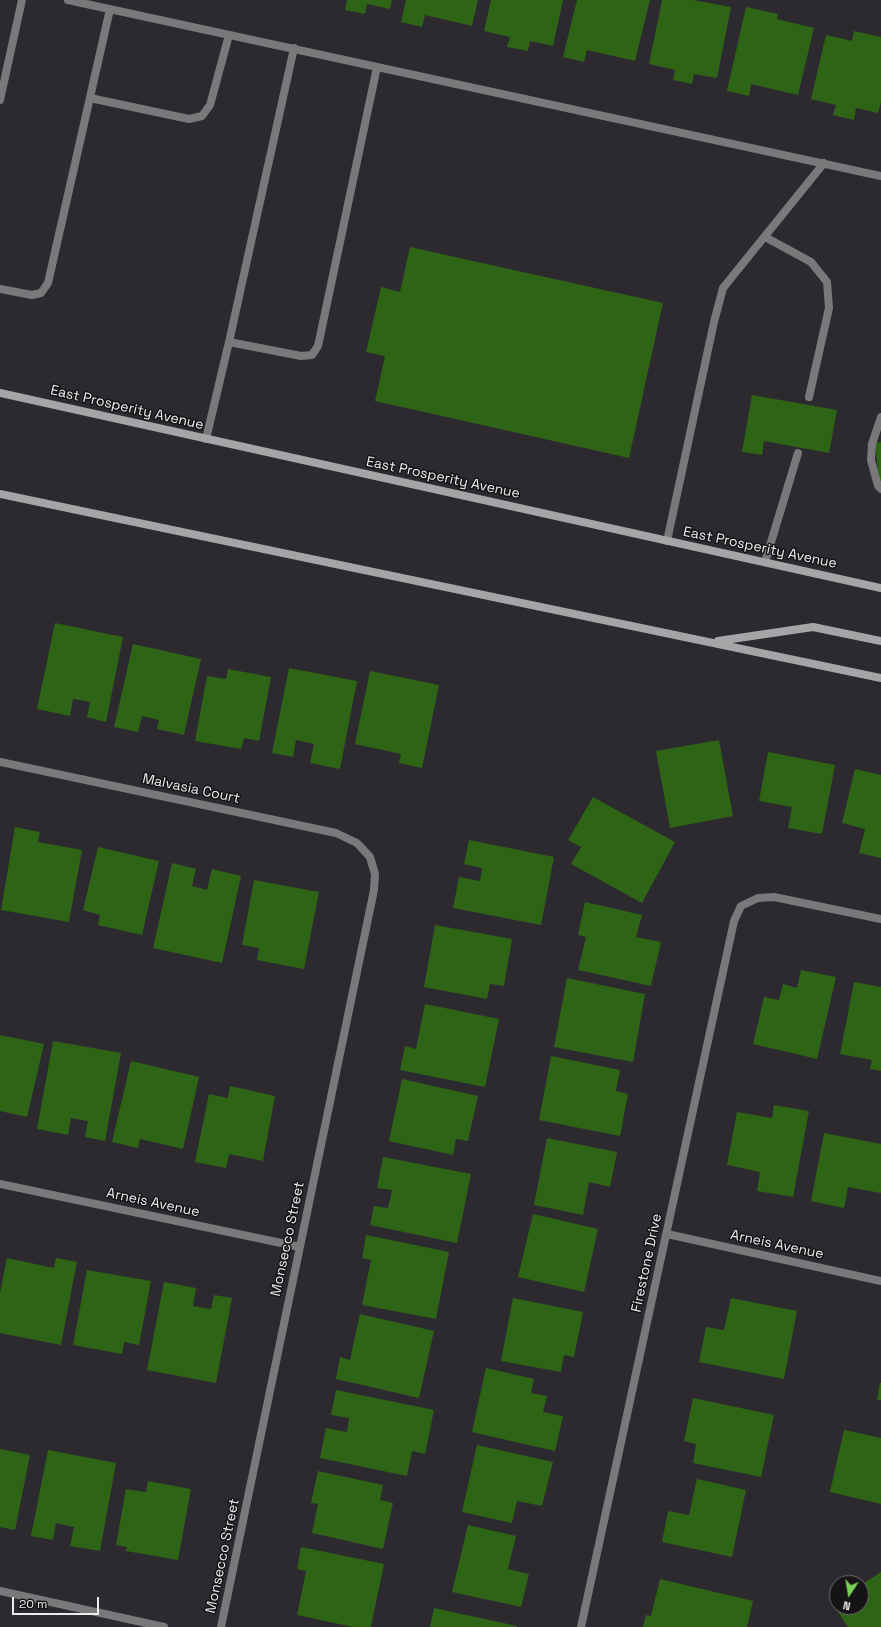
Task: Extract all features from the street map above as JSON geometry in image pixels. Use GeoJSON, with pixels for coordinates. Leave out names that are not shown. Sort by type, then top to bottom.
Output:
{"type":"FeatureCollection","features":[{"type":"Feature","properties":{"kind":"main road","name":"East Prosperity Avenue"},"geometry":{"type":"LineString","coordinates":[[0,393],[881,588]]}},
{"type":"Feature","properties":{"kind":"main road"},"geometry":{"type":"LineString","coordinates":[[0,494],[881,678]]}},
{"type":"Feature","properties":{"kind":"main road"},"geometry":{"type":"LineString","coordinates":[[711,642],[813,627],[881,641]]}},
{"type":"Feature","properties":{"kind":"street"},"geometry":{"type":"LineString","coordinates":[[0,100],[1,88],[22,0]]}},
{"type":"Feature","properties":{"kind":"street"},"geometry":{"type":"LineString","coordinates":[[68,0],[881,176]]}},
{"type":"Feature","properties":{"kind":"street"},"geometry":{"type":"LineString","coordinates":[[0,289],[32,295],[41,293],[48,283],[110,9]]}},
{"type":"Feature","properties":{"kind":"street"},"geometry":{"type":"LineString","coordinates":[[90,98],[189,119],[202,116],[210,105],[228,34]]}},
{"type":"Feature","properties":{"kind":"street"},"geometry":{"type":"LineString","coordinates":[[206,439],[294,48]]}},
{"type":"Feature","properties":{"kind":"street"},"geometry":{"type":"LineString","coordinates":[[229,342],[301,356],[312,355],[318,346],[377,67]]}},
{"type":"Feature","properties":{"kind":"street"},"geometry":{"type":"LineString","coordinates":[[668,541],[714,322],[723,288],[824,163]]}},
{"type":"Feature","properties":{"kind":"street"},"geometry":{"type":"LineString","coordinates":[[764,237],[811,262],[828,282],[829,308],[809,397]]}},
{"type":"Feature","properties":{"kind":"street"},"geometry":{"type":"LineString","coordinates":[[881,417],[872,444],[871,460],[878,486],[881,489]]}},
{"type":"Feature","properties":{"kind":"street"},"geometry":{"type":"LineString","coordinates":[[765,562],[798,453]]}},
{"type":"Feature","properties":{"kind":"street","name":"Malvasia Court"},"geometry":{"type":"LineString","coordinates":[[0,762],[336,834],[357,843],[370,857]]}},
{"type":"Feature","properties":{"kind":"street","name":"Monsecco Street"},"geometry":{"type":"LineString","coordinates":[[221,1627],[374,890],[375,874],[370,857]]}},
{"type":"Feature","properties":{"kind":"street","name":"Firestone Drive"},"geometry":{"type":"LineString","coordinates":[[582,1627],[734,921],[741,906],[758,898],[774,897],[881,919]]}},
{"type":"Feature","properties":{"kind":"street","name":"Arneis Avenue"},"geometry":{"type":"LineString","coordinates":[[0,1184],[300,1247]]}},
{"type":"Feature","properties":{"kind":"street","name":"Arneis Avenue"},"geometry":{"type":"LineString","coordinates":[[667,1234],[881,1281]]}},
{"type":"Feature","properties":{"kind":"street"},"geometry":{"type":"LineString","coordinates":[[0,1591],[164,1627]]}},
{"type":"Feature","properties":{"kind":"building"},"geometry":{"type":"Polygon","coordinates":[[[347,0],[392,0],[390,9],[367,4],[365,14],[345,10],[347,0]]]}},
{"type":"Feature","properties":{"kind":"building"},"geometry":{"type":"Polygon","coordinates":[[[406,0],[478,0],[472,26],[425,15],[422,27],[401,22],[406,0]]]}},
{"type":"Feature","properties":{"kind":"building"},"geometry":{"type":"Polygon","coordinates":[[[491,0],[563,0],[553,46],[530,41],[528,51],[507,47],[510,37],[484,31],[491,0]]]}},
{"type":"Feature","properties":{"kind":"building"},"geometry":{"type":"Polygon","coordinates":[[[577,0],[650,0],[635,61],[587,50],[584,62],[563,57],[577,0]]]}},
{"type":"Feature","properties":{"kind":"building"},"geometry":{"type":"Polygon","coordinates":[[[662,0],[693,0],[731,7],[717,78],[694,74],[692,84],[673,80],[675,70],[649,64],[662,0]]]}},
{"type":"Feature","properties":{"kind":"building"},"geometry":{"type":"Polygon","coordinates":[[[746,7],[778,14],[777,19],[814,28],[798,95],[751,84],[749,96],[727,91],[746,7]]]}},
{"type":"Feature","properties":{"kind":"building"},"geometry":{"type":"Polygon","coordinates":[[[854,31],[881,37],[881,102],[878,113],[856,108],[854,120],[833,115],[836,105],[811,99],[826,35],[852,41],[854,31]]]}},
{"type":"Feature","properties":{"kind":"building"},"geometry":{"type":"Polygon","coordinates":[[[410,247],[663,303],[629,458],[375,401],[385,356],[366,352],[381,287],[400,292],[410,247]]]}},
{"type":"Feature","properties":{"kind":"building"},"geometry":{"type":"Polygon","coordinates":[[[752,395],[837,410],[829,453],[764,441],[762,455],[742,452],[752,395]]]}},
{"type":"Feature","properties":{"kind":"building"},"geometry":{"type":"Polygon","coordinates":[[[881,442],[881,480],[879,480],[875,443],[881,442]]]}},
{"type":"Feature","properties":{"kind":"building"},"geometry":{"type":"Polygon","coordinates":[[[55,623],[123,637],[106,722],[87,717],[90,702],[73,699],[70,716],[37,709],[55,623]]]}},
{"type":"Feature","properties":{"kind":"building"},"geometry":{"type":"Polygon","coordinates":[[[133,644],[201,659],[184,735],[157,729],[159,720],[142,716],[138,732],[114,727],[133,644]]]}},
{"type":"Feature","properties":{"kind":"building"},"geometry":{"type":"Polygon","coordinates":[[[289,668],[357,681],[340,769],[310,763],[314,744],[296,740],[293,757],[272,753],[289,668]]]}},
{"type":"Feature","properties":{"kind":"building"},"geometry":{"type":"Polygon","coordinates":[[[228,669],[271,677],[259,741],[244,738],[241,749],[195,741],[207,676],[226,679],[228,669]]]}},
{"type":"Feature","properties":{"kind":"building"},"geometry":{"type":"Polygon","coordinates":[[[370,671],[439,685],[422,768],[399,763],[401,754],[355,744],[370,671]]]}},
{"type":"Feature","properties":{"kind":"building"},"geometry":{"type":"Polygon","coordinates":[[[719,740],[733,816],[670,828],[656,751],[719,740]]]}},
{"type":"Feature","properties":{"kind":"building"},"geometry":{"type":"Polygon","coordinates":[[[768,752],[835,765],[822,834],[788,828],[792,807],[759,801],[768,752]]]}},
{"type":"Feature","properties":{"kind":"building"},"geometry":{"type":"Polygon","coordinates":[[[855,769],[881,775],[881,858],[859,853],[865,829],[842,823],[855,769]]]}},
{"type":"Feature","properties":{"kind":"building"},"geometry":{"type":"Polygon","coordinates":[[[593,797],[675,842],[642,903],[571,864],[581,847],[568,840],[593,797]]]}},
{"type":"Feature","properties":{"kind":"building"},"geometry":{"type":"Polygon","coordinates":[[[15,827],[40,832],[38,842],[82,850],[69,922],[1,910],[15,827]]]}},
{"type":"Feature","properties":{"kind":"building"},"geometry":{"type":"Polygon","coordinates":[[[469,840],[554,857],[541,925],[453,908],[459,877],[480,881],[482,868],[464,864],[469,840]]]}},
{"type":"Feature","properties":{"kind":"building"},"geometry":{"type":"Polygon","coordinates":[[[98,847],[159,861],[142,935],[98,925],[100,915],[83,910],[98,847]]]}},
{"type":"Feature","properties":{"kind":"building"},"geometry":{"type":"Polygon","coordinates":[[[172,863],[196,869],[192,886],[207,890],[212,869],[241,876],[222,963],[153,948],[172,863]]]}},
{"type":"Feature","properties":{"kind":"building"},"geometry":{"type":"Polygon","coordinates":[[[254,880],[319,892],[304,969],[257,960],[259,948],[242,945],[254,880]]]}},
{"type":"Feature","properties":{"kind":"building"},"geometry":{"type":"Polygon","coordinates":[[[585,902],[642,915],[636,937],[661,942],[651,986],[578,970],[586,937],[578,935],[585,902]]]}},
{"type":"Feature","properties":{"kind":"building"},"geometry":{"type":"Polygon","coordinates":[[[435,925],[512,939],[504,986],[490,984],[487,999],[424,987],[435,925]]]}},
{"type":"Feature","properties":{"kind":"building"},"geometry":{"type":"Polygon","coordinates":[[[801,970],[836,977],[817,1059],[753,1044],[764,997],[779,1000],[783,984],[797,988],[801,970]]]}},
{"type":"Feature","properties":{"kind":"building"},"geometry":{"type":"Polygon","coordinates":[[[567,978],[645,994],[633,1062],[554,1047],[567,978]]]}},
{"type":"Feature","properties":{"kind":"building"},"geometry":{"type":"Polygon","coordinates":[[[854,982],[881,987],[881,1071],[870,1069],[872,1060],[840,1054],[854,982]]]}},
{"type":"Feature","properties":{"kind":"building"},"geometry":{"type":"Polygon","coordinates":[[[425,1004],[499,1019],[485,1087],[400,1070],[405,1046],[416,1049],[425,1004]]]}},
{"type":"Feature","properties":{"kind":"building"},"geometry":{"type":"Polygon","coordinates":[[[0,1035],[44,1044],[27,1117],[0,1111],[0,1035]]]}},
{"type":"Feature","properties":{"kind":"building"},"geometry":{"type":"Polygon","coordinates":[[[53,1041],[121,1053],[105,1141],[85,1137],[88,1121],[71,1118],[68,1135],[37,1129],[53,1041]]]}},
{"type":"Feature","properties":{"kind":"building"},"geometry":{"type":"Polygon","coordinates":[[[551,1056],[620,1070],[616,1091],[628,1094],[620,1136],[539,1120],[551,1056]]]}},
{"type":"Feature","properties":{"kind":"building"},"geometry":{"type":"Polygon","coordinates":[[[131,1061],[199,1077],[183,1149],[140,1139],[138,1148],[112,1142],[131,1061]]]}},
{"type":"Feature","properties":{"kind":"building"},"geometry":{"type":"Polygon","coordinates":[[[402,1079],[478,1096],[468,1141],[456,1139],[453,1155],[389,1141],[402,1079]]]}},
{"type":"Feature","properties":{"kind":"building"},"geometry":{"type":"Polygon","coordinates":[[[230,1086],[275,1096],[263,1161],[229,1154],[226,1168],[195,1162],[209,1094],[228,1098],[230,1086]]]}},
{"type":"Feature","properties":{"kind":"building"},"geometry":{"type":"Polygon","coordinates":[[[774,1105],[809,1111],[793,1197],[757,1191],[760,1172],[727,1165],[737,1112],[772,1118],[774,1105]]]}},
{"type":"Feature","properties":{"kind":"building"},"geometry":{"type":"Polygon","coordinates":[[[824,1133],[881,1144],[881,1193],[848,1187],[844,1208],[811,1201],[824,1133]]]}},
{"type":"Feature","properties":{"kind":"building"},"geometry":{"type":"Polygon","coordinates":[[[547,1138],[617,1152],[610,1187],[589,1182],[583,1215],[534,1205],[547,1138]]]}},
{"type":"Feature","properties":{"kind":"building"},"geometry":{"type":"Polygon","coordinates":[[[383,1157],[471,1174],[457,1243],[370,1225],[374,1206],[388,1208],[392,1190],[377,1188],[383,1157]]]}},
{"type":"Feature","properties":{"kind":"building"},"geometry":{"type":"Polygon","coordinates":[[[533,1214],[598,1229],[584,1292],[518,1277],[533,1214]]]}},
{"type":"Feature","properties":{"kind":"building"},"geometry":{"type":"Polygon","coordinates":[[[366,1235],[449,1252],[436,1319],[362,1305],[371,1260],[362,1258],[366,1235]]]}},
{"type":"Feature","properties":{"kind":"building"},"geometry":{"type":"Polygon","coordinates":[[[7,1258],[54,1268],[56,1258],[77,1262],[61,1345],[0,1333],[0,1293],[7,1258]]]}},
{"type":"Feature","properties":{"kind":"building"},"geometry":{"type":"Polygon","coordinates":[[[87,1270],[151,1281],[139,1345],[124,1342],[122,1354],[73,1345],[87,1270]]]}},
{"type":"Feature","properties":{"kind":"building"},"geometry":{"type":"Polygon","coordinates":[[[164,1282],[196,1288],[193,1306],[211,1309],[214,1295],[232,1298],[216,1383],[147,1370],[164,1282]]]}},
{"type":"Feature","properties":{"kind":"building"},"geometry":{"type":"Polygon","coordinates":[[[513,1298],[583,1312],[574,1357],[564,1355],[561,1372],[501,1361],[513,1298]]]}},
{"type":"Feature","properties":{"kind":"building"},"geometry":{"type":"Polygon","coordinates":[[[731,1298],[797,1311],[784,1379],[699,1362],[706,1327],[724,1330],[731,1298]]]}},
{"type":"Feature","properties":{"kind":"building"},"geometry":{"type":"Polygon","coordinates":[[[360,1314],[434,1331],[419,1398],[336,1379],[340,1357],[350,1360],[360,1314]]]}},
{"type":"Feature","properties":{"kind":"building"},"geometry":{"type":"Polygon","coordinates":[[[486,1368],[534,1379],[531,1393],[547,1396],[543,1412],[563,1416],[555,1451],[472,1432],[486,1368]]]}},
{"type":"Feature","properties":{"kind":"building"},"geometry":{"type":"Polygon","coordinates":[[[880,1383],[881,1400],[877,1400],[880,1383]]]}},
{"type":"Feature","properties":{"kind":"building"},"geometry":{"type":"Polygon","coordinates":[[[336,1390],[434,1410],[425,1454],[412,1451],[407,1476],[320,1458],[326,1428],[347,1432],[349,1418],[331,1415],[336,1390]]]}},
{"type":"Feature","properties":{"kind":"building"},"geometry":{"type":"Polygon","coordinates":[[[693,1398],[774,1415],[761,1477],[693,1463],[696,1444],[684,1441],[693,1398]]]}},
{"type":"Feature","properties":{"kind":"building"},"geometry":{"type":"Polygon","coordinates":[[[844,1430],[881,1438],[881,1504],[830,1492],[844,1430]]]}},
{"type":"Feature","properties":{"kind":"building"},"geometry":{"type":"Polygon","coordinates":[[[477,1445],[553,1462],[542,1506],[517,1501],[512,1523],[462,1512],[477,1445]]]}},
{"type":"Feature","properties":{"kind":"building"},"geometry":{"type":"Polygon","coordinates":[[[0,1449],[30,1455],[15,1530],[0,1527],[0,1449]]]}},
{"type":"Feature","properties":{"kind":"building"},"geometry":{"type":"Polygon","coordinates":[[[48,1450],[116,1463],[100,1551],[70,1546],[74,1527],[56,1523],[53,1540],[31,1536],[48,1450]]]}},
{"type":"Feature","properties":{"kind":"building"},"geometry":{"type":"Polygon","coordinates":[[[318,1471],[383,1485],[380,1500],[393,1503],[383,1549],[312,1533],[318,1504],[311,1503],[318,1471]]]}},
{"type":"Feature","properties":{"kind":"building"},"geometry":{"type":"Polygon","coordinates":[[[697,1479],[746,1490],[732,1557],[662,1542],[668,1511],[689,1515],[697,1479]]]}},
{"type":"Feature","properties":{"kind":"building"},"geometry":{"type":"Polygon","coordinates":[[[148,1481],[191,1489],[178,1560],[126,1551],[127,1547],[116,1545],[126,1489],[146,1492],[148,1481]]]}},
{"type":"Feature","properties":{"kind":"building"},"geometry":{"type":"Polygon","coordinates":[[[468,1525],[516,1536],[508,1569],[529,1574],[521,1607],[452,1592],[468,1525]]]}},
{"type":"Feature","properties":{"kind":"building"},"geometry":{"type":"Polygon","coordinates":[[[301,1547],[384,1564],[371,1627],[353,1627],[297,1615],[306,1571],[297,1569],[301,1547]]]}},
{"type":"Feature","properties":{"kind":"building"},"geometry":{"type":"Polygon","coordinates":[[[881,1572],[881,1627],[848,1627],[840,1615],[869,1615],[869,1580],[881,1572]]]}},
{"type":"Feature","properties":{"kind":"building"},"geometry":{"type":"Polygon","coordinates":[[[660,1579],[753,1601],[747,1627],[643,1627],[646,1615],[651,1616],[660,1579]]]}},
{"type":"Feature","properties":{"kind":"building"},"geometry":{"type":"Polygon","coordinates":[[[434,1608],[517,1626],[517,1627],[430,1627],[434,1608]]]}}]}
